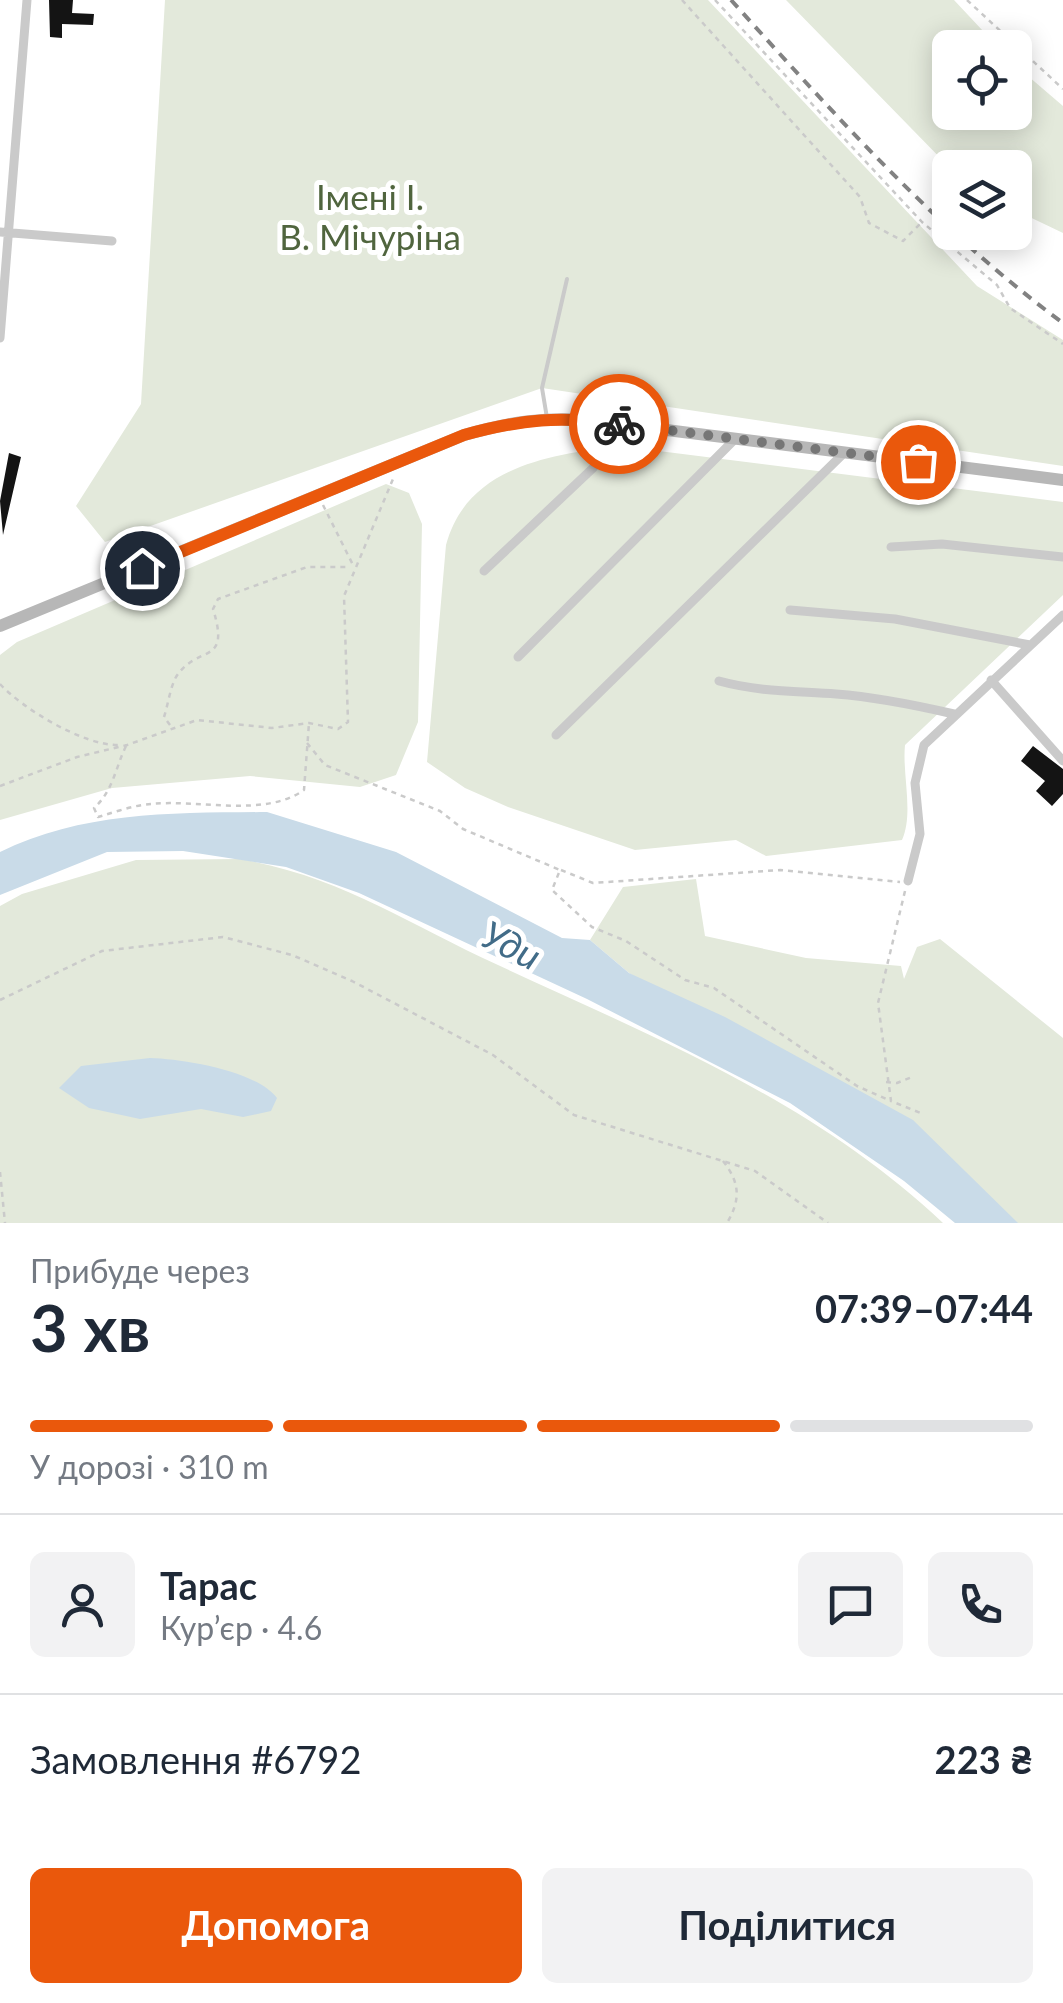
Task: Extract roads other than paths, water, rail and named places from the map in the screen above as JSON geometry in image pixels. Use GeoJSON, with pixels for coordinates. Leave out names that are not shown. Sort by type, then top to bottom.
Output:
{"type":"FeatureCollection","features":[{"type":"Feature","properties":{"kind":"main road"},"geometry":{"type":"LineString","coordinates":[[0,626],[464,435],[546,418],[631,425],[1063,480]]}},
{"type":"Feature","properties":{"kind":"street"},"geometry":{"type":"LineString","coordinates":[[0,338],[4,233],[27,0]]}},
{"type":"Feature","properties":{"kind":"street"},"geometry":{"type":"LineString","coordinates":[[4,233],[112,241]]}},
{"type":"Feature","properties":{"kind":"street"},"geometry":{"type":"LineString","coordinates":[[484,570],[592,469],[631,425]]}},
{"type":"Feature","properties":{"kind":"street"},"geometry":{"type":"LineString","coordinates":[[518,657],[736,438]]}},
{"type":"Feature","properties":{"kind":"street"},"geometry":{"type":"LineString","coordinates":[[556,735],[844,452]]}},
{"type":"Feature","properties":{"kind":"street"},"geometry":{"type":"LineString","coordinates":[[891,547],[942,544],[1063,557]]}},
{"type":"Feature","properties":{"kind":"street"},"geometry":{"type":"LineString","coordinates":[[790,610],[895,619],[1030,644]]}},
{"type":"Feature","properties":{"kind":"street"},"geometry":{"type":"LineString","coordinates":[[908,881],[920,834],[917,759],[924,744],[1063,615]]}},
{"type":"Feature","properties":{"kind":"street"},"geometry":{"type":"LineString","coordinates":[[990,680],[1063,761]]}},
{"type":"Feature","properties":{"kind":"street"},"geometry":{"type":"LineString","coordinates":[[719,681],[792,695],[834,694],[954,714]]}},
{"type":"Feature","properties":{"kind":"lane"},"geometry":{"type":"LineString","coordinates":[[546,418],[542,388],[567,278]]}},
{"type":"Feature","properties":{"kind":"water","name":"Уди"},"geometry":{"type":"Polygon","coordinates":[[[267,812],[396,852],[562,938],[590,940],[629,973],[725,1017],[913,1120],[1018,1223],[955,1223],[904,1181],[790,1103],[587,999],[359,893],[286,867],[183,851],[107,852],[0,895],[0,852],[64,829],[130,817],[267,812]]]}},
{"type":"Feature","properties":{"kind":"water"},"geometry":{"type":"Polygon","coordinates":[[[150,1058],[200,1064],[237,1074],[254,1080],[277,1098],[271,1111],[243,1117],[201,1109],[140,1119],[89,1108],[59,1088],[81,1066],[150,1058]]]}},
{"type":"Feature","properties":{"kind":"railway"},"geometry":{"type":"LineString","coordinates":[[731,0],[930,211],[1063,323]]}},
{"type":"Feature","properties":{"kind":"park label","name":"Імені І. В. Мічуріна"},"geometry":{"type":"Point","coordinates":[370,218]}}]}
